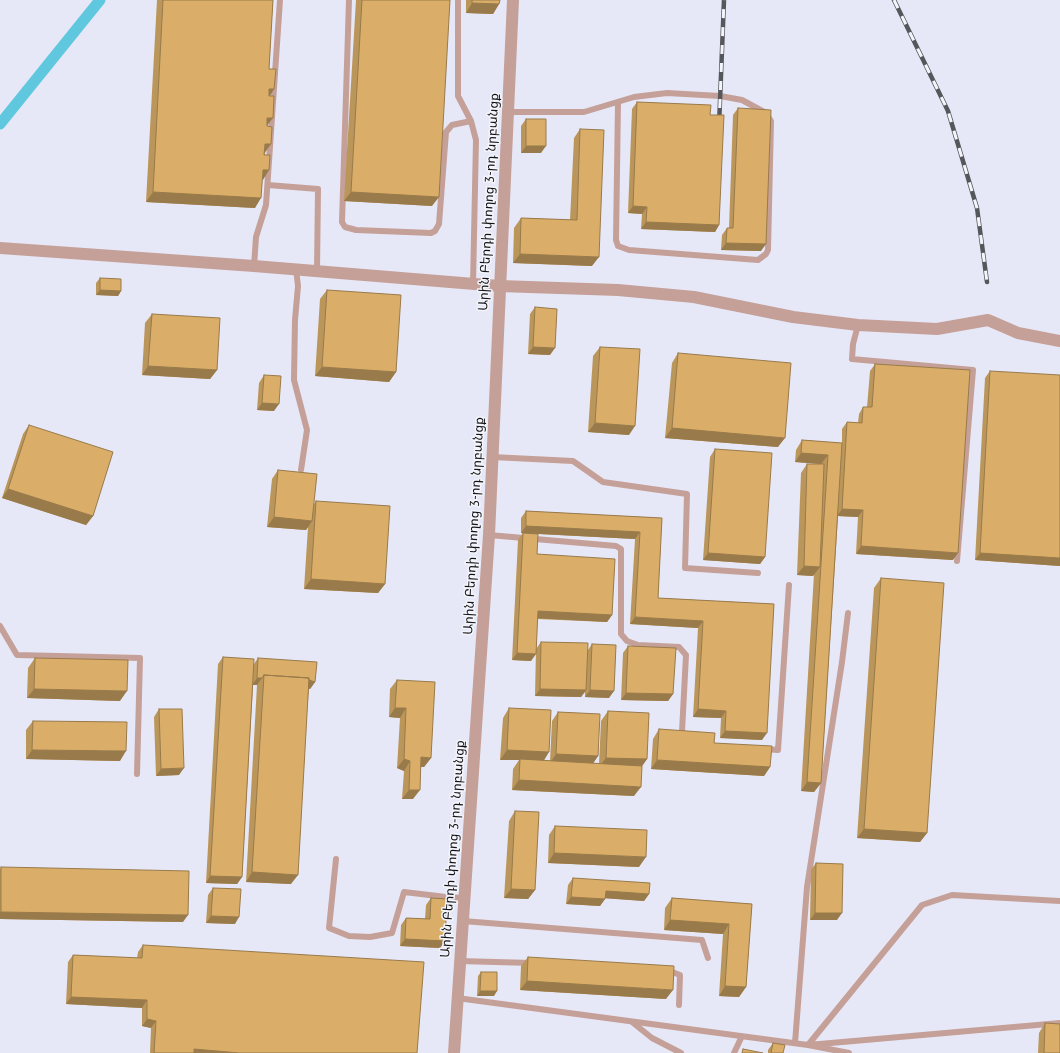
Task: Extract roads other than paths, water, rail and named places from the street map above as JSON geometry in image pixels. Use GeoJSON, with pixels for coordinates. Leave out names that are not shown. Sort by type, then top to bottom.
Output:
{"type":"FeatureCollection","features":[{"type":"Feature","properties":{"kind":"street","name":"Արին Բերդի փողոց 3-րդ նրբանցք"},"geometry":{"type":"LineString","coordinates":[[454,1053],[459,961],[489,535],[513,0]]}},
{"type":"Feature","properties":{"kind":"street"},"geometry":{"type":"LineString","coordinates":[[0,248],[296,269],[499,286],[618,290],[694,296],[793,317],[858,325],[937,329],[988,320],[1018,333],[1060,341]]}},
{"type":"Feature","properties":{"kind":"lane"},"geometry":{"type":"LineString","coordinates":[[254,266],[256,237],[266,205],[268,185],[280,0]]}},
{"type":"Feature","properties":{"kind":"lane"},"geometry":{"type":"LineString","coordinates":[[349,0],[342,222],[345,227],[356,230],[430,233],[435,231],[439,224],[446,132],[452,125],[471,121]]}},
{"type":"Feature","properties":{"kind":"lane"},"geometry":{"type":"LineString","coordinates":[[458,0],[458,96],[471,121],[476,140],[473,284]]}},
{"type":"Feature","properties":{"kind":"lane"},"geometry":{"type":"LineString","coordinates":[[508,112],[584,112],[634,97],[667,92],[720,96],[742,100],[766,112],[771,121],[768,250],[766,254],[758,260],[629,250],[618,246],[616,240],[618,102]]}},
{"type":"Feature","properties":{"kind":"lane"},"geometry":{"type":"LineString","coordinates":[[268,185],[318,189],[316,271]]}},
{"type":"Feature","properties":{"kind":"lane"},"geometry":{"type":"LineString","coordinates":[[296,269],[298,286],[295,320],[294,380],[306,430],[301,470]]}},
{"type":"Feature","properties":{"kind":"lane"},"geometry":{"type":"LineString","coordinates":[[858,325],[853,344],[852,359],[973,370],[957,562]]}},
{"type":"Feature","properties":{"kind":"lane"},"geometry":{"type":"LineString","coordinates":[[492,457],[573,461],[603,482],[687,494],[685,568],[758,573]]}},
{"type":"Feature","properties":{"kind":"lane"},"geometry":{"type":"LineString","coordinates":[[489,535],[616,546],[621,549],[621,634],[627,640],[638,645],[679,647],[686,655],[682,732],[687,735],[694,735]]}},
{"type":"Feature","properties":{"kind":"lane"},"geometry":{"type":"LineString","coordinates":[[756,748],[778,750],[789,585]]}},
{"type":"Feature","properties":{"kind":"lane"},"geometry":{"type":"LineString","coordinates":[[795,1043],[807,887],[842,662],[848,613]]}},
{"type":"Feature","properties":{"kind":"lane"},"geometry":{"type":"LineString","coordinates":[[0,626],[17,655],[140,658],[137,774]]}},
{"type":"Feature","properties":{"kind":"lane"},"geometry":{"type":"LineString","coordinates":[[336,859],[329,928],[349,936],[370,938],[392,933],[404,892],[446,898],[464,898]]}},
{"type":"Feature","properties":{"kind":"lane"},"geometry":{"type":"LineString","coordinates":[[808,1045],[922,905],[952,895],[1060,901]]}},
{"type":"Feature","properties":{"kind":"lane"},"geometry":{"type":"LineString","coordinates":[[462,920],[702,940],[708,958]]}},
{"type":"Feature","properties":{"kind":"lane"},"geometry":{"type":"LineString","coordinates":[[459,961],[542,964]]}},
{"type":"Feature","properties":{"kind":"lane"},"geometry":{"type":"LineString","coordinates":[[661,970],[669,970],[680,975],[679,1005]]}},
{"type":"Feature","properties":{"kind":"lane"},"geometry":{"type":"LineString","coordinates":[[457,998],[795,1043],[849,1053]]}},
{"type":"Feature","properties":{"kind":"lane"},"geometry":{"type":"LineString","coordinates":[[630,1021],[652,1038],[681,1053]]}},
{"type":"Feature","properties":{"kind":"lane"},"geometry":{"type":"LineString","coordinates":[[808,1045],[1060,1023]]}},
{"type":"Feature","properties":{"kind":"lane"},"geometry":{"type":"LineString","coordinates":[[734,1053],[742,1036]]}},
{"type":"Feature","properties":{"kind":"waterway"},"geometry":{"type":"LineString","coordinates":[[0,124],[100,0]]}},
{"type":"Feature","properties":{"kind":"railway"},"geometry":{"type":"LineString","coordinates":[[719,126],[724,0]]}},
{"type":"Feature","properties":{"kind":"railway"},"geometry":{"type":"LineString","coordinates":[[894,0],[948,111],[977,208],[987,282]]}}]}
